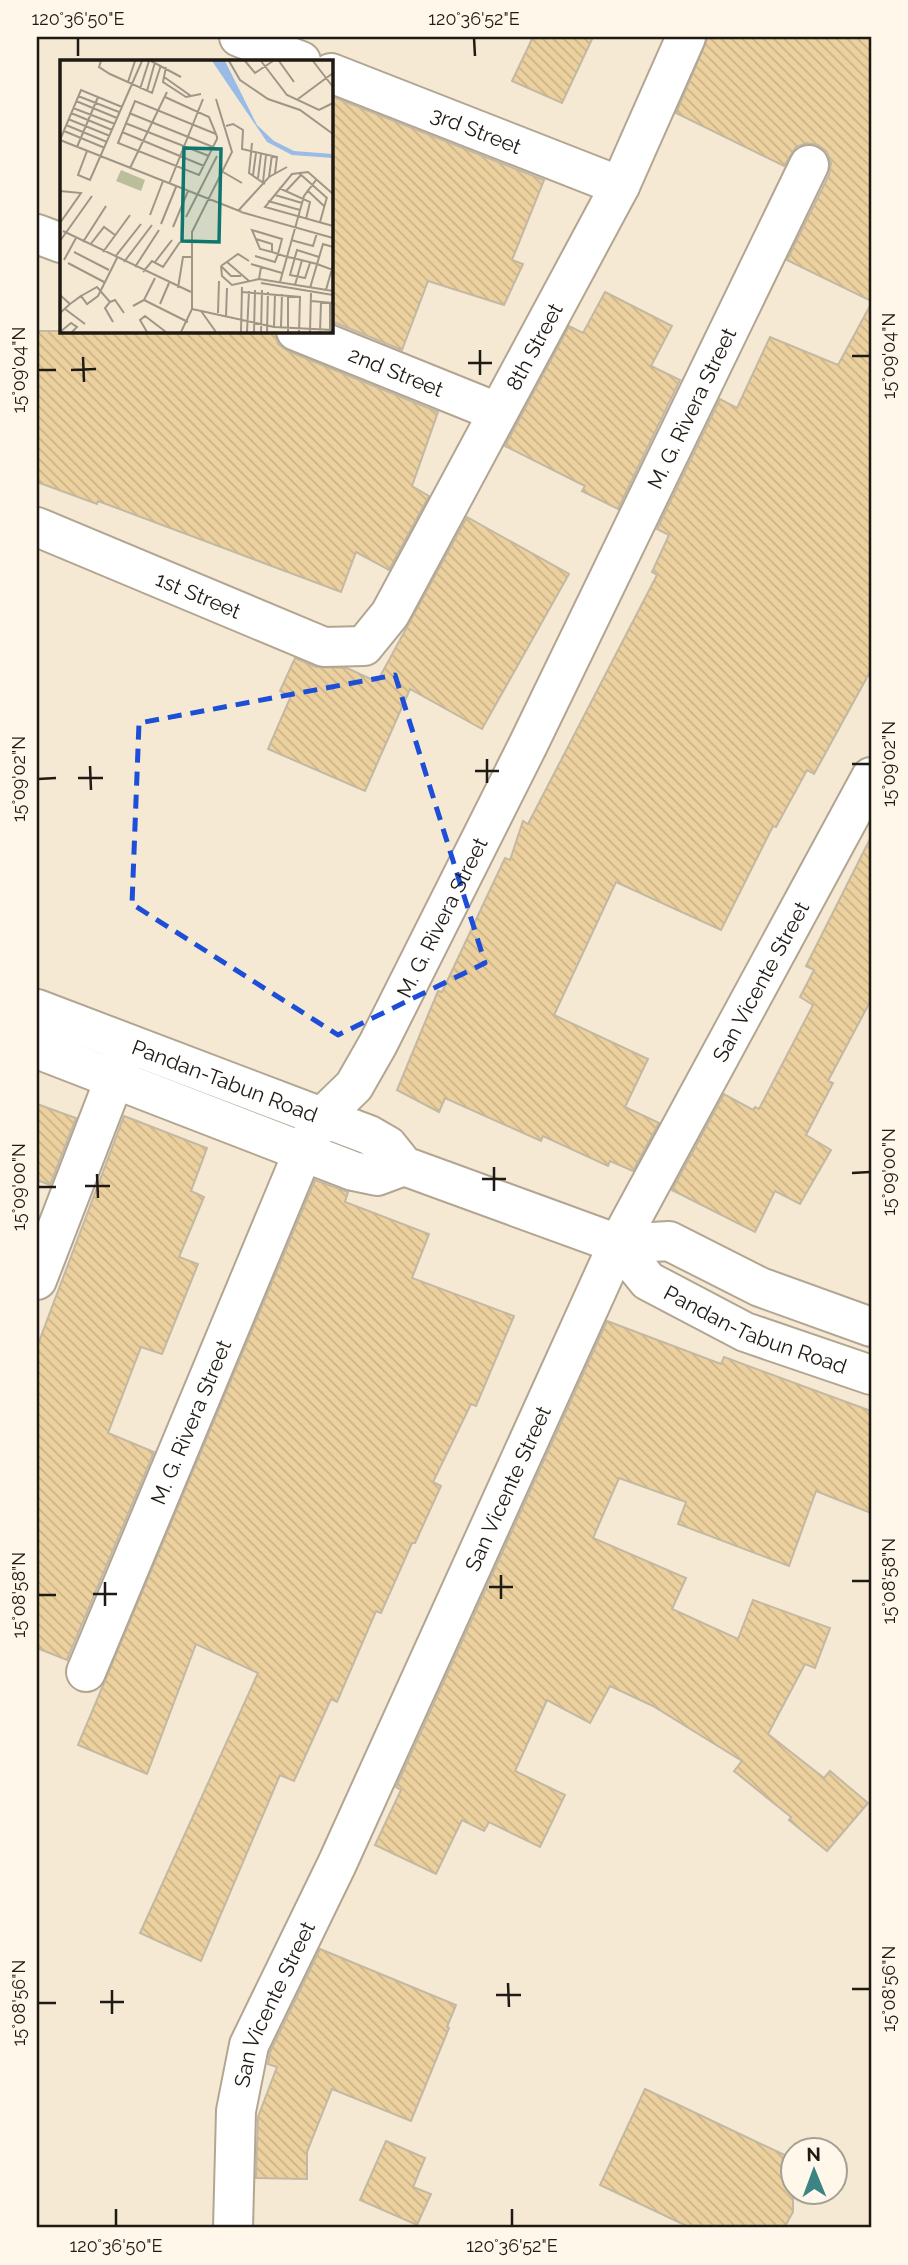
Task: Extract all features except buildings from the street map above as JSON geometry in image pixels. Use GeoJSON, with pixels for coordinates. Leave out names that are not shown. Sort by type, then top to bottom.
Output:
{"type":"FeatureCollection","features":[{"type":"Feature","properties":{"kind":"street"},"geometry":{"type":"LineString","coordinates":[[239,37],[298,60]]}},
{"type":"Feature","properties":{"kind":"street","name":"8th Street"},"geometry":{"type":"LineString","coordinates":[[364,646],[390,614],[620,186],[686,37]]}},
{"type":"Feature","properties":{"kind":"street","name":"3rd Street"},"geometry":{"type":"LineString","coordinates":[[332,73],[620,186]]}},
{"type":"Feature","properties":{"kind":"street","name":"M. G. Rivera Street"},"geometry":{"type":"LineString","coordinates":[[86,1672],[303,1152],[322,1117],[354,1086],[378,1044],[528,745],[809,164]]}},
{"type":"Feature","properties":{"kind":"street"},"geometry":{"type":"LineString","coordinates":[[37,234],[60,243]]}},
{"type":"Feature","properties":{"kind":"street","name":"2nd Street"},"geometry":{"type":"LineString","coordinates":[[298,332],[497,412]]}},
{"type":"Feature","properties":{"kind":"street","name":"1st Street"},"geometry":{"type":"LineString","coordinates":[[37,527],[324,647],[364,646]]}},
{"type":"Feature","properties":{"kind":"street","name":"San Vicente Street"},"geometry":{"type":"LineString","coordinates":[[233,2228],[236,2111],[249,2045],[348,1839],[618,1244],[871,776]]}},
{"type":"Feature","properties":{"kind":"street","name":"Pandan-Tabun Road"},"geometry":{"type":"LineString","coordinates":[[37,1009],[378,1140],[404,1166],[618,1244],[669,1241],[760,1287],[871,1327]]}},
{"type":"Feature","properties":{"kind":"street"},"geometry":{"type":"LineString","coordinates":[[37,1280],[128,1044]]}},
{"type":"Feature","properties":{"kind":"street","name":"Pandan-Tabun Road"},"geometry":{"type":"LineString","coordinates":[[37,1049],[353,1171],[377,1176],[404,1166]]}},
{"type":"Feature","properties":{"kind":"street","name":"Pandan-Tabun Road"},"geometry":{"type":"LineString","coordinates":[[618,1244],[648,1281],[745,1332],[871,1375]]}},
{"type":"Feature","properties":{"kind":"street"},"geometry":{"type":"LineString","coordinates":[[745,1332],[760,1287]]}},
{"type":"Feature","properties":{"kind":"street"},"geometry":{"type":"LineString","coordinates":[[817,1356],[831,1313]]}},
{"type":"Feature","properties":{"kind":"highlighted area"},"geometry":{"type":"Polygon","coordinates":[[[395,675],[485,963],[338,1035],[132,904],[139,723],[395,675]]]}}]}
